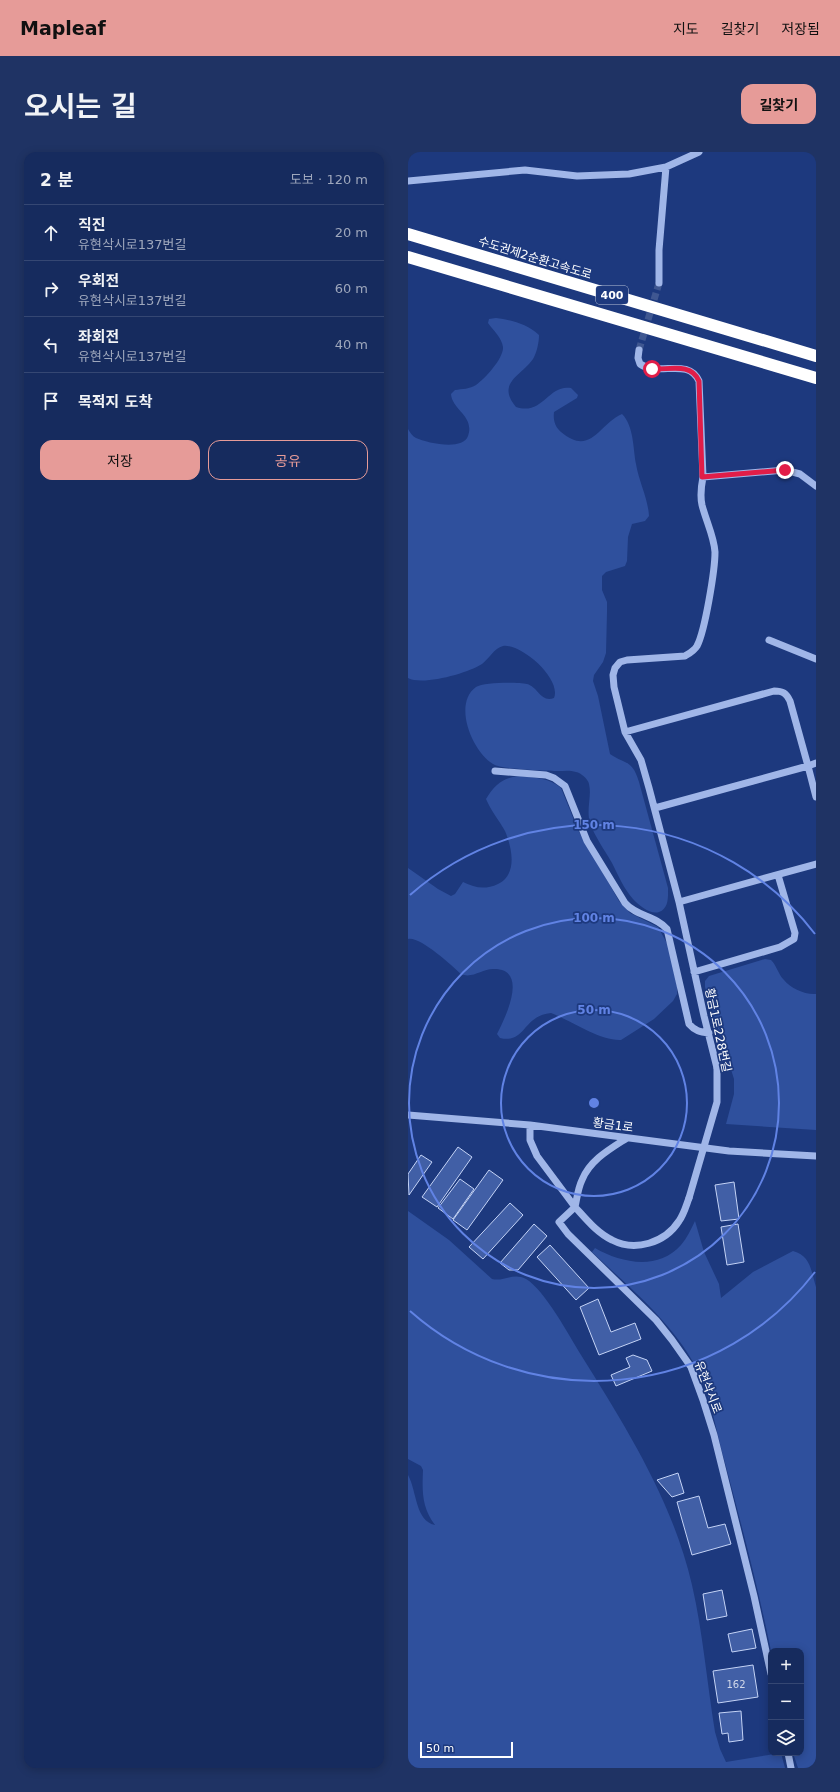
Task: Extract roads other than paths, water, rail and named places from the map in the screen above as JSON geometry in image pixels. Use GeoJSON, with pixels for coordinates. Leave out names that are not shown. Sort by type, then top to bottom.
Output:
{"type":"FeatureCollection","features":[{"type":"Feature","properties":{"kind":"highway","name":"수도권제2순환고속도로"},"geometry":{"type":"LineString","coordinates":[[408,234],[816,356]]}},
{"type":"Feature","properties":{"kind":"highway","name":"400"},"geometry":{"type":"LineString","coordinates":[[408,257],[816,378]]}},
{"type":"Feature","properties":{"kind":"street"},"geometry":{"type":"LineString","coordinates":[[408,181],[525,170],[577,176],[629,174],[666,168],[699,152]]}},
{"type":"Feature","properties":{"kind":"street"},"geometry":{"type":"LineString","coordinates":[[659,283],[659,250],[666,168]]}},
{"type":"Feature","properties":{"kind":"street"},"geometry":{"type":"LineString","coordinates":[[639,350],[638,358],[640,364],[645,368],[660,370],[682,368],[691,370],[696,374],[699,381],[702,477],[785,470],[800,474],[816,486]]}},
{"type":"Feature","properties":{"kind":"street","name":"황금1로228번길"},"geometry":{"type":"LineString","coordinates":[[575,1207],[602,1234],[612,1241],[635,1246],[659,1240],[669,1233],[679,1222],[689,1198],[717,1102],[717,1068],[679,902],[641,760],[625,732],[614,687],[613,675],[615,668],[620,662],[627,660],[685,656],[692,652],[700,638],[714,562],[712,539],[702,504],[702,477]]}},
{"type":"Feature","properties":{"kind":"street"},"geometry":{"type":"LineString","coordinates":[[769,640],[816,659]]}},
{"type":"Feature","properties":{"kind":"street"},"geometry":{"type":"LineString","coordinates":[[625,732],[774,691],[781,691],[787,694],[790,701],[816,798]]}},
{"type":"Feature","properties":{"kind":"street"},"geometry":{"type":"LineString","coordinates":[[655,808],[816,763]]}},
{"type":"Feature","properties":{"kind":"street"},"geometry":{"type":"LineString","coordinates":[[495,771],[546,775],[554,778],[565,786],[587,842],[625,903],[634,910],[658,921],[667,930],[689,1024],[693,1029],[709,1033]]}},
{"type":"Feature","properties":{"kind":"street"},"geometry":{"type":"LineString","coordinates":[[679,902],[816,864]]}},
{"type":"Feature","properties":{"kind":"street"},"geometry":{"type":"LineString","coordinates":[[694,972],[780,947],[794,939],[796,933],[778,875]]}},
{"type":"Feature","properties":{"kind":"street","name":"황금1로"},"geometry":{"type":"LineString","coordinates":[[408,1115],[530,1125],[729,1151],[816,1156]]}},
{"type":"Feature","properties":{"kind":"street"},"geometry":{"type":"LineString","coordinates":[[530,1125],[530,1140],[537,1156],[575,1207]]}},
{"type":"Feature","properties":{"kind":"street"},"geometry":{"type":"LineString","coordinates":[[575,1207],[581,1181],[586,1170],[598,1158],[627,1138]]}},
{"type":"Feature","properties":{"kind":"street","name":"유현삭시로"},"geometry":{"type":"LineString","coordinates":[[575,1207],[559,1222],[568,1234],[656,1320],[691,1367],[714,1435],[754,1596],[768,1660]]}},
{"type":"Feature","properties":{"kind":"street"},"geometry":{"type":"LineString","coordinates":[[789,1756],[791,1768]]}},
{"type":"Feature","properties":{"kind":"tunnel"},"geometry":{"type":"LineString","coordinates":[[639,350],[659,283]]}}]}
